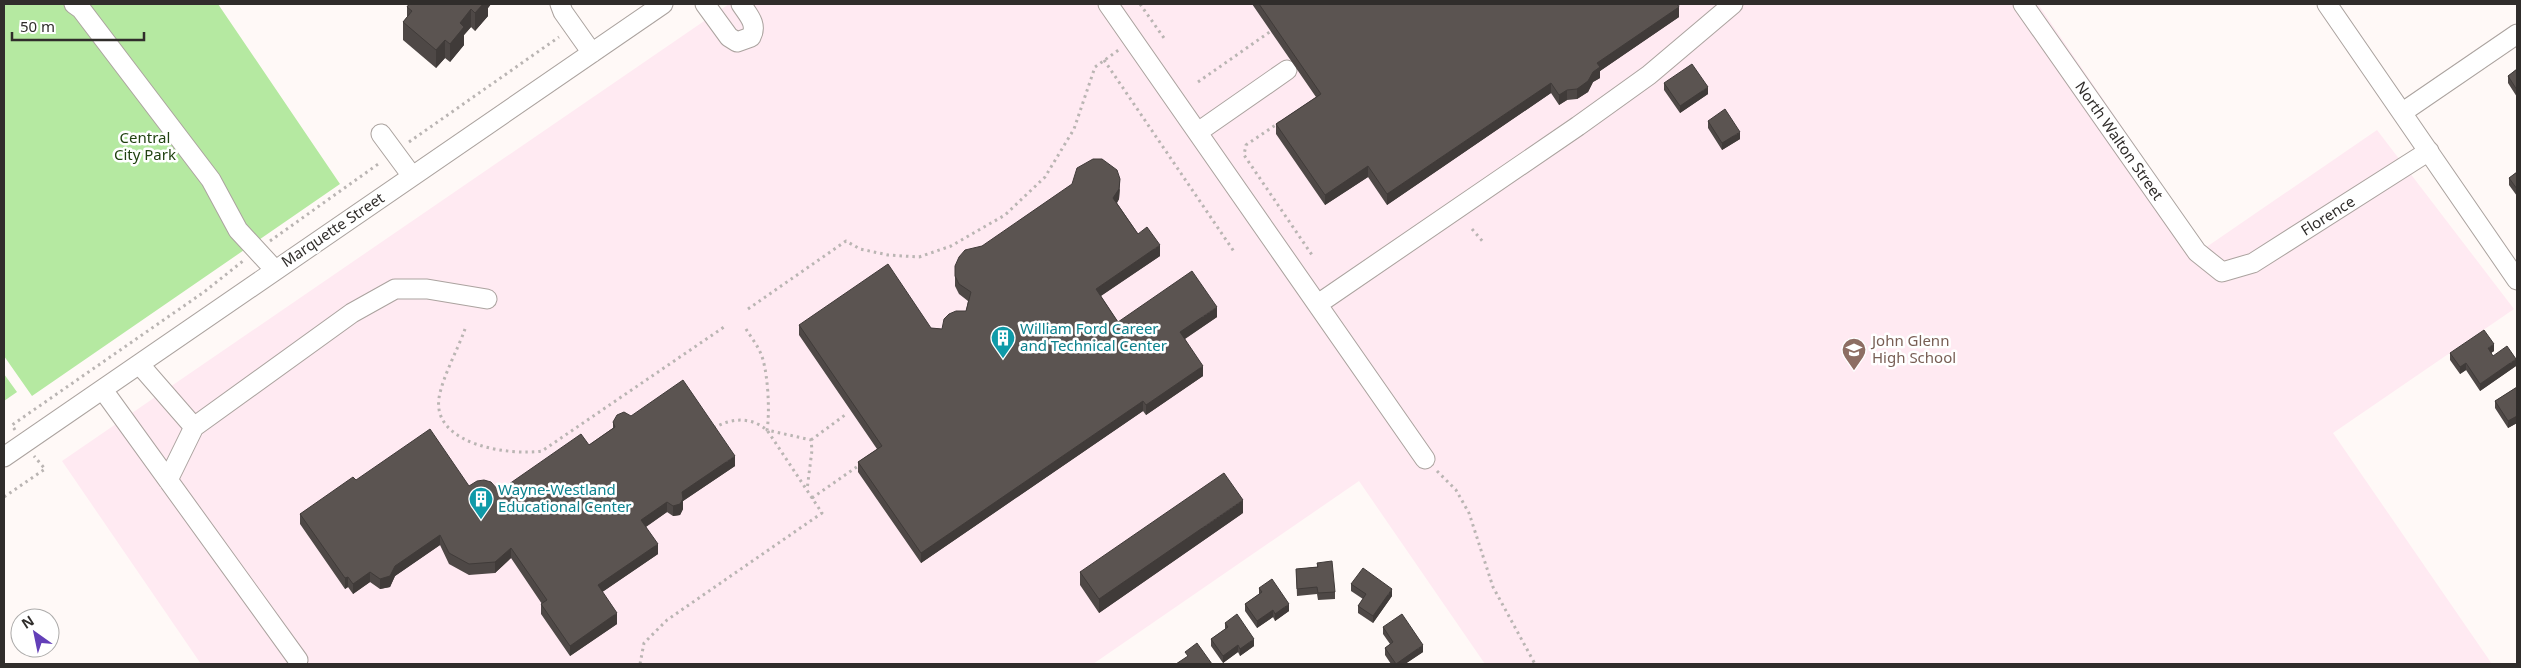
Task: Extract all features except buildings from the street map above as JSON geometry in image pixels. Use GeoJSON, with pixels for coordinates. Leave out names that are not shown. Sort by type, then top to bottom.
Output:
{"type":"FeatureCollection","features":[{"type":"Feature","properties":{"kind":"street"},"geometry":{"type":"LineString","coordinates":[[74,4],[81,9],[211,180],[238,230],[275,270]]}},
{"type":"Feature","properties":{"kind":"street"},"geometry":{"type":"LineString","coordinates":[[560,4],[592,53]]}},
{"type":"Feature","properties":{"kind":"street"},"geometry":{"type":"LineString","coordinates":[[705,4],[729,37],[737,42],[751,37],[755,30],[754,23],[741,4]]}},
{"type":"Feature","properties":{"kind":"street"},"geometry":{"type":"LineString","coordinates":[[1108,4],[1425,459]]}},
{"type":"Feature","properties":{"kind":"street"},"geometry":{"type":"LineString","coordinates":[[1318,304],[1609,103],[1649,74],[1733,4]]}},
{"type":"Feature","properties":{"kind":"street","name":"North Walton Street"},"geometry":{"type":"LineString","coordinates":[[2023,4],[2197,252],[2222,272]]}},
{"type":"Feature","properties":{"kind":"street"},"geometry":{"type":"LineString","coordinates":[[2327,4],[2517,280]]}},
{"type":"Feature","properties":{"kind":"street","name":"Marquette Street"},"geometry":{"type":"LineString","coordinates":[[4,457],[592,53],[654,6]]}},
{"type":"Feature","properties":{"kind":"street"},"geometry":{"type":"LineString","coordinates":[[2403,112],[2517,34]]}},
{"type":"Feature","properties":{"kind":"street"},"geometry":{"type":"LineString","coordinates":[[1198,132],[1287,70]]}},
{"type":"Feature","properties":{"kind":"street"},"geometry":{"type":"LineString","coordinates":[[381,134],[412,176]]}},
{"type":"Feature","properties":{"kind":"street","name":"Florence"},"geometry":{"type":"LineString","coordinates":[[2222,272],[2253,263],[2429,151]]}},
{"type":"Feature","properties":{"kind":"street"},"geometry":{"type":"LineString","coordinates":[[168,480],[194,427],[352,313],[396,289],[426,289],[487,299]]}},
{"type":"Feature","properties":{"kind":"street"},"geometry":{"type":"LineString","coordinates":[[140,365],[194,427]]}},
{"type":"Feature","properties":{"kind":"street"},"geometry":{"type":"LineString","coordinates":[[103,390],[298,660]]}},
{"type":"Feature","properties":{"kind":"path"},"geometry":{"type":"LineString","coordinates":[[1140,4],[1164,38]]}},
{"type":"Feature","properties":{"kind":"path"},"geometry":{"type":"LineString","coordinates":[[1198,82],[1271,31]]}},
{"type":"Feature","properties":{"kind":"path"},"geometry":{"type":"LineString","coordinates":[[17,432],[12,425],[204,292],[257,250],[565,33]]}},
{"type":"Feature","properties":{"kind":"path"},"geometry":{"type":"LineString","coordinates":[[748,309],[846,241],[860,249],[888,255],[919,257],[950,246],[1005,215],[1045,177],[1074,129],[1095,67],[1123,47]]}},
{"type":"Feature","properties":{"kind":"path"},"geometry":{"type":"LineString","coordinates":[[1104,60],[1235,253]]}},
{"type":"Feature","properties":{"kind":"path"},"geometry":{"type":"LineString","coordinates":[[1285,118],[1246,145],[1244,156],[1312,255]]}},
{"type":"Feature","properties":{"kind":"path"},"geometry":{"type":"LineString","coordinates":[[1472,229],[1484,243]]}},
{"type":"Feature","properties":{"kind":"path"},"geometry":{"type":"LineString","coordinates":[[465,329],[439,399],[442,417],[459,438],[474,445],[526,453],[542,451],[724,327]]}},
{"type":"Feature","properties":{"kind":"path"},"geometry":{"type":"LineString","coordinates":[[746,329],[764,361],[769,419],[767,430]]}},
{"type":"Feature","properties":{"kind":"path"},"geometry":{"type":"LineString","coordinates":[[767,430],[811,440],[846,415]]}},
{"type":"Feature","properties":{"kind":"path"},"geometry":{"type":"LineString","coordinates":[[640,664],[644,643],[668,620],[822,513],[767,430],[760,424],[738,419],[723,422],[711,429]]}},
{"type":"Feature","properties":{"kind":"path"},"geometry":{"type":"LineString","coordinates":[[807,490],[812,450],[811,440]]}},
{"type":"Feature","properties":{"kind":"path"},"geometry":{"type":"LineString","coordinates":[[4,497],[45,469],[34,455]]}},
{"type":"Feature","properties":{"kind":"path"},"geometry":{"type":"LineString","coordinates":[[812,498],[869,458]]}},
{"type":"Feature","properties":{"kind":"path"},"geometry":{"type":"LineString","coordinates":[[1425,459],[1456,490],[1469,513],[1493,587],[1535,664]]}},
{"type":"Feature","properties":{"kind":"shaded area"},"geometry":{"type":"Polygon","coordinates":[[[729,4],[2038,4],[2205,248],[2377,130],[2514,309],[2333,433],[2492,664],[1485,664],[1359,481],[1093,664],[201,664],[62,461],[729,4]]]}},
{"type":"Feature","properties":{"kind":"green space","name":"Central City Park"},"geometry":{"type":"Polygon","coordinates":[[[4,4],[218,4],[340,184],[32,396],[4,356],[4,4]]]}},
{"type":"Feature","properties":{"kind":"green space"},"geometry":{"type":"Polygon","coordinates":[[[4,374],[17,392],[4,401],[4,374]]]}},
{"type":"Feature","properties":{"kind":"place","name":"William Ford Career and Technical Center"},"geometry":{"type":"Point","coordinates":[1003,359]}},
{"type":"Feature","properties":{"kind":"place","name":"John Glenn High School"},"geometry":{"type":"Point","coordinates":[1854,371]}},
{"type":"Feature","properties":{"kind":"place","name":"Wayne-Westland Educational Center"},"geometry":{"type":"Point","coordinates":[481,520]}}]}
